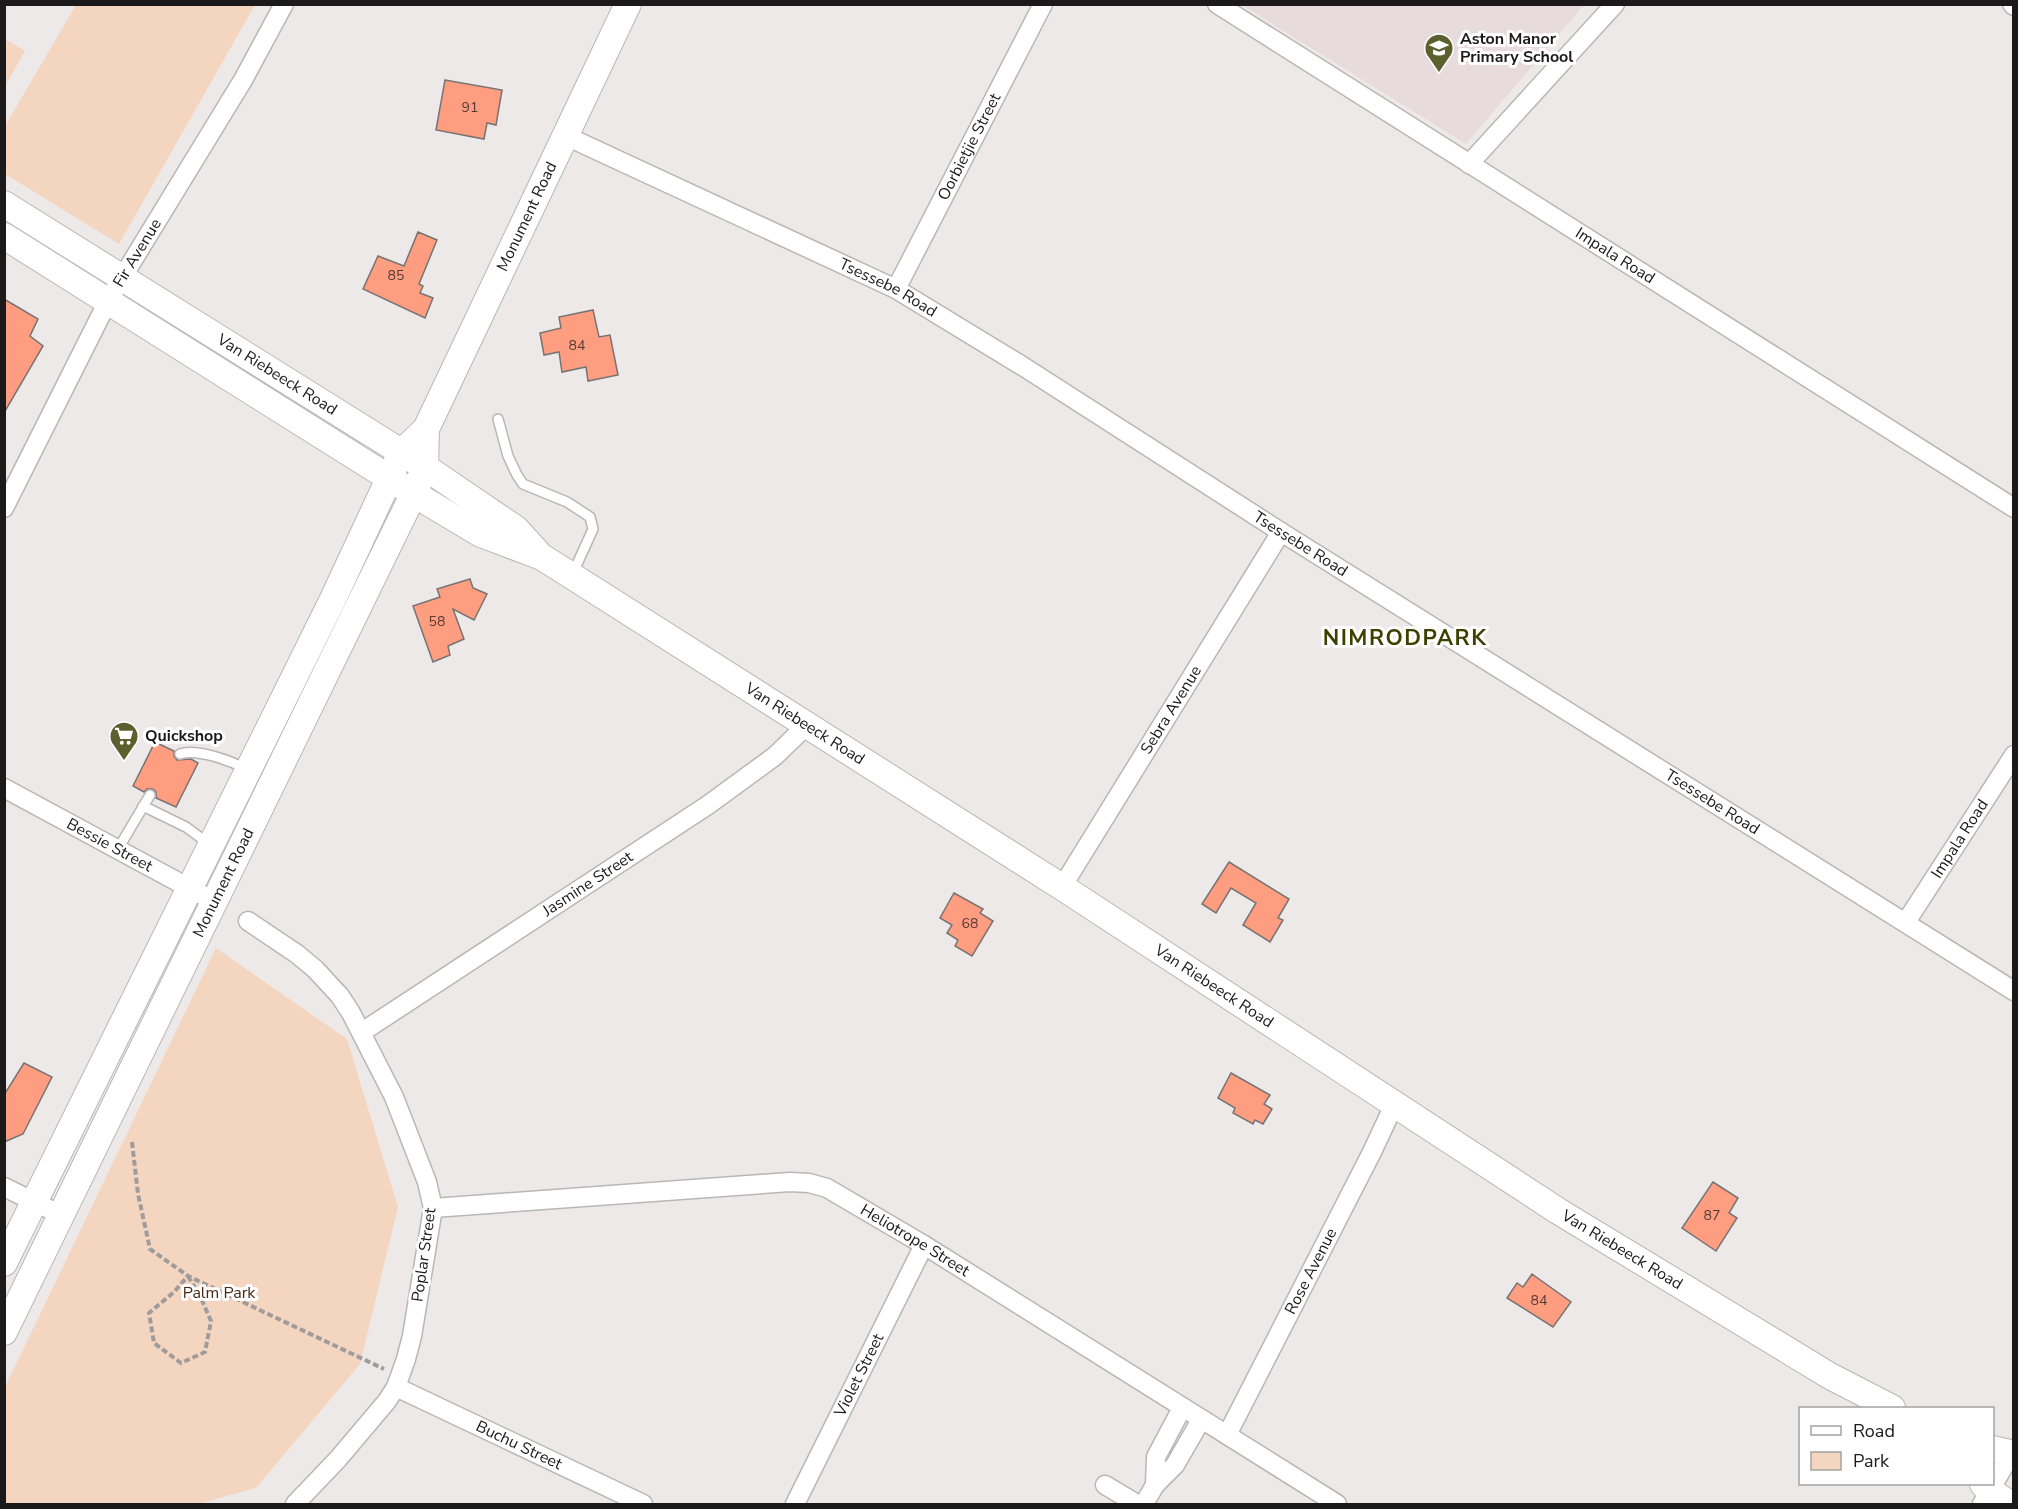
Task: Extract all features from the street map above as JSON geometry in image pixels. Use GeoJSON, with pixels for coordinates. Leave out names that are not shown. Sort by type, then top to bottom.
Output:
{"type":"FeatureCollection","features":[{"type":"Feature","properties":{"kind":"street","name":"Fir Avenue"},"geometry":{"type":"LineString","coordinates":[[4,508],[108,302],[243,80],[284,4]]}},
{"type":"Feature","properties":{"kind":"street","name":"Monument Road"},"geometry":{"type":"LineString","coordinates":[[4,1263],[333,598],[401,453],[426,429],[628,4]]}},
{"type":"Feature","properties":{"kind":"street","name":"Oorbietjie Street"},"geometry":{"type":"LineString","coordinates":[[896,289],[1043,4]]}},
{"type":"Feature","properties":{"kind":"street","name":"Impala Road"},"geometry":{"type":"LineString","coordinates":[[1217,4],[2013,508]]}},
{"type":"Feature","properties":{"kind":"street"},"geometry":{"type":"LineString","coordinates":[[1470,164],[1615,4]]}},
{"type":"Feature","properties":{"kind":"street","name":"Tsessebe Road"},"geometry":{"type":"LineString","coordinates":[[566,135],[896,289],[1024,367],[1281,532],[2013,991]]}},
{"type":"Feature","properties":{"kind":"street","name":"Van Riebeeck Road"},"geometry":{"type":"LineString","coordinates":[[4,204],[425,467],[516,529],[542,556]]}},
{"type":"Feature","properties":{"kind":"street","name":"Van Riebeeck Road"},"geometry":{"type":"LineString","coordinates":[[4,236],[482,534],[542,556],[1062,887],[1568,1217],[1830,1376],[1890,1407]]}},
{"type":"Feature","properties":{"kind":"street","name":"Monument Road"},"geometry":{"type":"LineString","coordinates":[[4,1332],[414,493],[425,467],[426,429]]}},
{"type":"Feature","properties":{"kind":"street","name":"Sebra Avenue"},"geometry":{"type":"LineString","coordinates":[[1062,887],[1281,532]]}},
{"type":"Feature","properties":{"kind":"street","name":"Jasmine Street"},"geometry":{"type":"LineString","coordinates":[[362,1032],[708,805],[775,756],[807,725]]}},
{"type":"Feature","properties":{"kind":"street","name":"Impala Road"},"geometry":{"type":"LineString","coordinates":[[1906,922],[2013,755]]}},
{"type":"Feature","properties":{"kind":"street","name":"Bessie Street"},"geometry":{"type":"LineString","coordinates":[[4,788],[215,902]]}},
{"type":"Feature","properties":{"kind":"street","name":"Poplar Street"},"geometry":{"type":"LineString","coordinates":[[248,921],[297,954],[315,969],[340,996],[362,1032],[394,1097],[427,1182],[433,1208],[412,1336],[398,1382],[387,1401],[338,1459],[295,1504]]}},
{"type":"Feature","properties":{"kind":"street","name":"Rose Avenue"},"geometry":{"type":"LineString","coordinates":[[1227,1435],[1394,1105]]}},
{"type":"Feature","properties":{"kind":"street","name":"Heliotrope Street"},"geometry":{"type":"LineString","coordinates":[[433,1208],[778,1183],[809,1183],[827,1188],[924,1245],[1337,1504]]}},
{"type":"Feature","properties":{"kind":"street"},"geometry":{"type":"LineString","coordinates":[[4,1187],[61,1215]]}},
{"type":"Feature","properties":{"kind":"street","name":"Violet Street"},"geometry":{"type":"LineString","coordinates":[[795,1504],[924,1245]]}},
{"type":"Feature","properties":{"kind":"street","name":"Buchu Street"},"geometry":{"type":"LineString","coordinates":[[398,1382],[643,1504]]}},
{"type":"Feature","properties":{"kind":"street"},"geometry":{"type":"LineString","coordinates":[[1155,1485],[1156,1457],[1182,1408]]}},
{"type":"Feature","properties":{"kind":"street"},"geometry":{"type":"LineString","coordinates":[[1144,1504],[1155,1485],[1175,1465],[1202,1420]]}},
{"type":"Feature","properties":{"kind":"street"},"geometry":{"type":"LineString","coordinates":[[1991,1496],[2008,1451]]}},
{"type":"Feature","properties":{"kind":"street"},"geometry":{"type":"LineString","coordinates":[[1106,1485],[1137,1504]]}},
{"type":"Feature","properties":{"kind":"lane"},"geometry":{"type":"LineString","coordinates":[[498,419],[508,456],[523,484],[567,502],[590,517],[593,529],[572,575]]}},
{"type":"Feature","properties":{"kind":"lane"},"geometry":{"type":"LineString","coordinates":[[180,754],[190,752],[220,758],[248,769]]}},
{"type":"Feature","properties":{"kind":"lane"},"geometry":{"type":"LineString","coordinates":[[118,849],[150,795]]}},
{"type":"Feature","properties":{"kind":"lane"},"geometry":{"type":"LineString","coordinates":[[143,807],[186,827],[211,846]]}},
{"type":"Feature","properties":{"kind":"path"},"geometry":{"type":"LineString","coordinates":[[132,1142],[138,1194],[150,1249],[188,1276],[398,1382]]}},
{"type":"Feature","properties":{"kind":"path"},"geometry":{"type":"LineString","coordinates":[[188,1276],[211,1321],[205,1352],[181,1363],[154,1343],[149,1312],[174,1292],[188,1276]]}},
{"type":"Feature","properties":{"kind":"shaded area","name":"Aston Manor Primary School"},"geometry":{"type":"Polygon","coordinates":[[[1242,5],[1584,5],[1466,144],[1242,5]]]}},
{"type":"Feature","properties":{"kind":"green space"},"geometry":{"type":"Polygon","coordinates":[[[76,5],[255,5],[119,244],[5,174],[5,126],[76,5]]]}},
{"type":"Feature","properties":{"kind":"green space"},"geometry":{"type":"Polygon","coordinates":[[[5,39],[25,51],[5,86],[5,39]]]}},
{"type":"Feature","properties":{"kind":"green space","name":"Palm Park"},"geometry":{"type":"Polygon","coordinates":[[[216,948],[347,1039],[398,1207],[360,1364],[256,1488],[198,1504],[5,1504],[5,1387],[216,948]]]}},
{"type":"Feature","properties":{"kind":"building"},"geometry":{"type":"Polygon","coordinates":[[[445,80],[502,90],[496,125],[487,123],[484,139],[436,130],[445,80]]]}},
{"type":"Feature","properties":{"kind":"building"},"geometry":{"type":"Polygon","coordinates":[[[418,232],[437,240],[419,284],[423,286],[420,293],[433,298],[425,318],[363,289],[378,256],[404,266],[418,232]]]}},
{"type":"Feature","properties":{"kind":"building"},"geometry":{"type":"Polygon","coordinates":[[[4,299],[38,319],[30,336],[43,346],[4,413],[4,299]]]}},
{"type":"Feature","properties":{"kind":"building"},"geometry":{"type":"Polygon","coordinates":[[[593,310],[599,337],[610,335],[618,375],[588,381],[586,367],[562,372],[559,352],[544,355],[540,333],[561,328],[559,317],[593,310]]]}},
{"type":"Feature","properties":{"kind":"building"},"geometry":{"type":"Polygon","coordinates":[[[470,579],[473,588],[487,594],[474,620],[453,609],[464,639],[448,646],[450,655],[433,662],[413,606],[440,597],[437,589],[470,579]]]}},
{"type":"Feature","properties":{"kind":"building"},"geometry":{"type":"Polygon","coordinates":[[[155,742],[174,751],[177,760],[191,759],[198,763],[176,807],[156,798],[156,792],[153,789],[147,789],[144,792],[133,786],[155,742]]]}},
{"type":"Feature","properties":{"kind":"building"},"geometry":{"type":"Polygon","coordinates":[[[1229,862],[1289,899],[1278,918],[1283,920],[1270,942],[1243,925],[1256,903],[1231,888],[1216,913],[1202,904],[1229,862]]]}},
{"type":"Feature","properties":{"kind":"building"},"geometry":{"type":"Polygon","coordinates":[[[954,893],[983,909],[980,913],[993,921],[972,956],[955,946],[958,940],[947,933],[952,925],[940,918],[954,893]]]}},
{"type":"Feature","properties":{"kind":"building"},"geometry":{"type":"Polygon","coordinates":[[[24,1063],[52,1077],[23,1134],[4,1142],[4,1095],[24,1063]]]}},
{"type":"Feature","properties":{"kind":"building"},"geometry":{"type":"Polygon","coordinates":[[[1231,1073],[1270,1095],[1264,1104],[1272,1109],[1263,1124],[1255,1120],[1253,1124],[1233,1113],[1235,1108],[1218,1098],[1231,1073]]]}},
{"type":"Feature","properties":{"kind":"building"},"geometry":{"type":"Polygon","coordinates":[[[1713,1182],[1738,1198],[1729,1213],[1737,1218],[1716,1251],[1682,1228],[1713,1182]]]}},
{"type":"Feature","properties":{"kind":"building"},"geometry":{"type":"Polygon","coordinates":[[[1532,1274],[1571,1302],[1553,1327],[1507,1298],[1517,1283],[1523,1287],[1532,1274]]]}},
{"type":"Feature","properties":{"kind":"place","name":"Aston Manor Primary School"},"geometry":{"type":"Point","coordinates":[1439,74]}},
{"type":"Feature","properties":{"kind":"place","name":"Quickshop"},"geometry":{"type":"Point","coordinates":[124,762]}},
{"type":"Feature","properties":{"kind":"district","name":"NIMRODPARK"},"geometry":{"type":"Point","coordinates":[1405,638]}}]}
